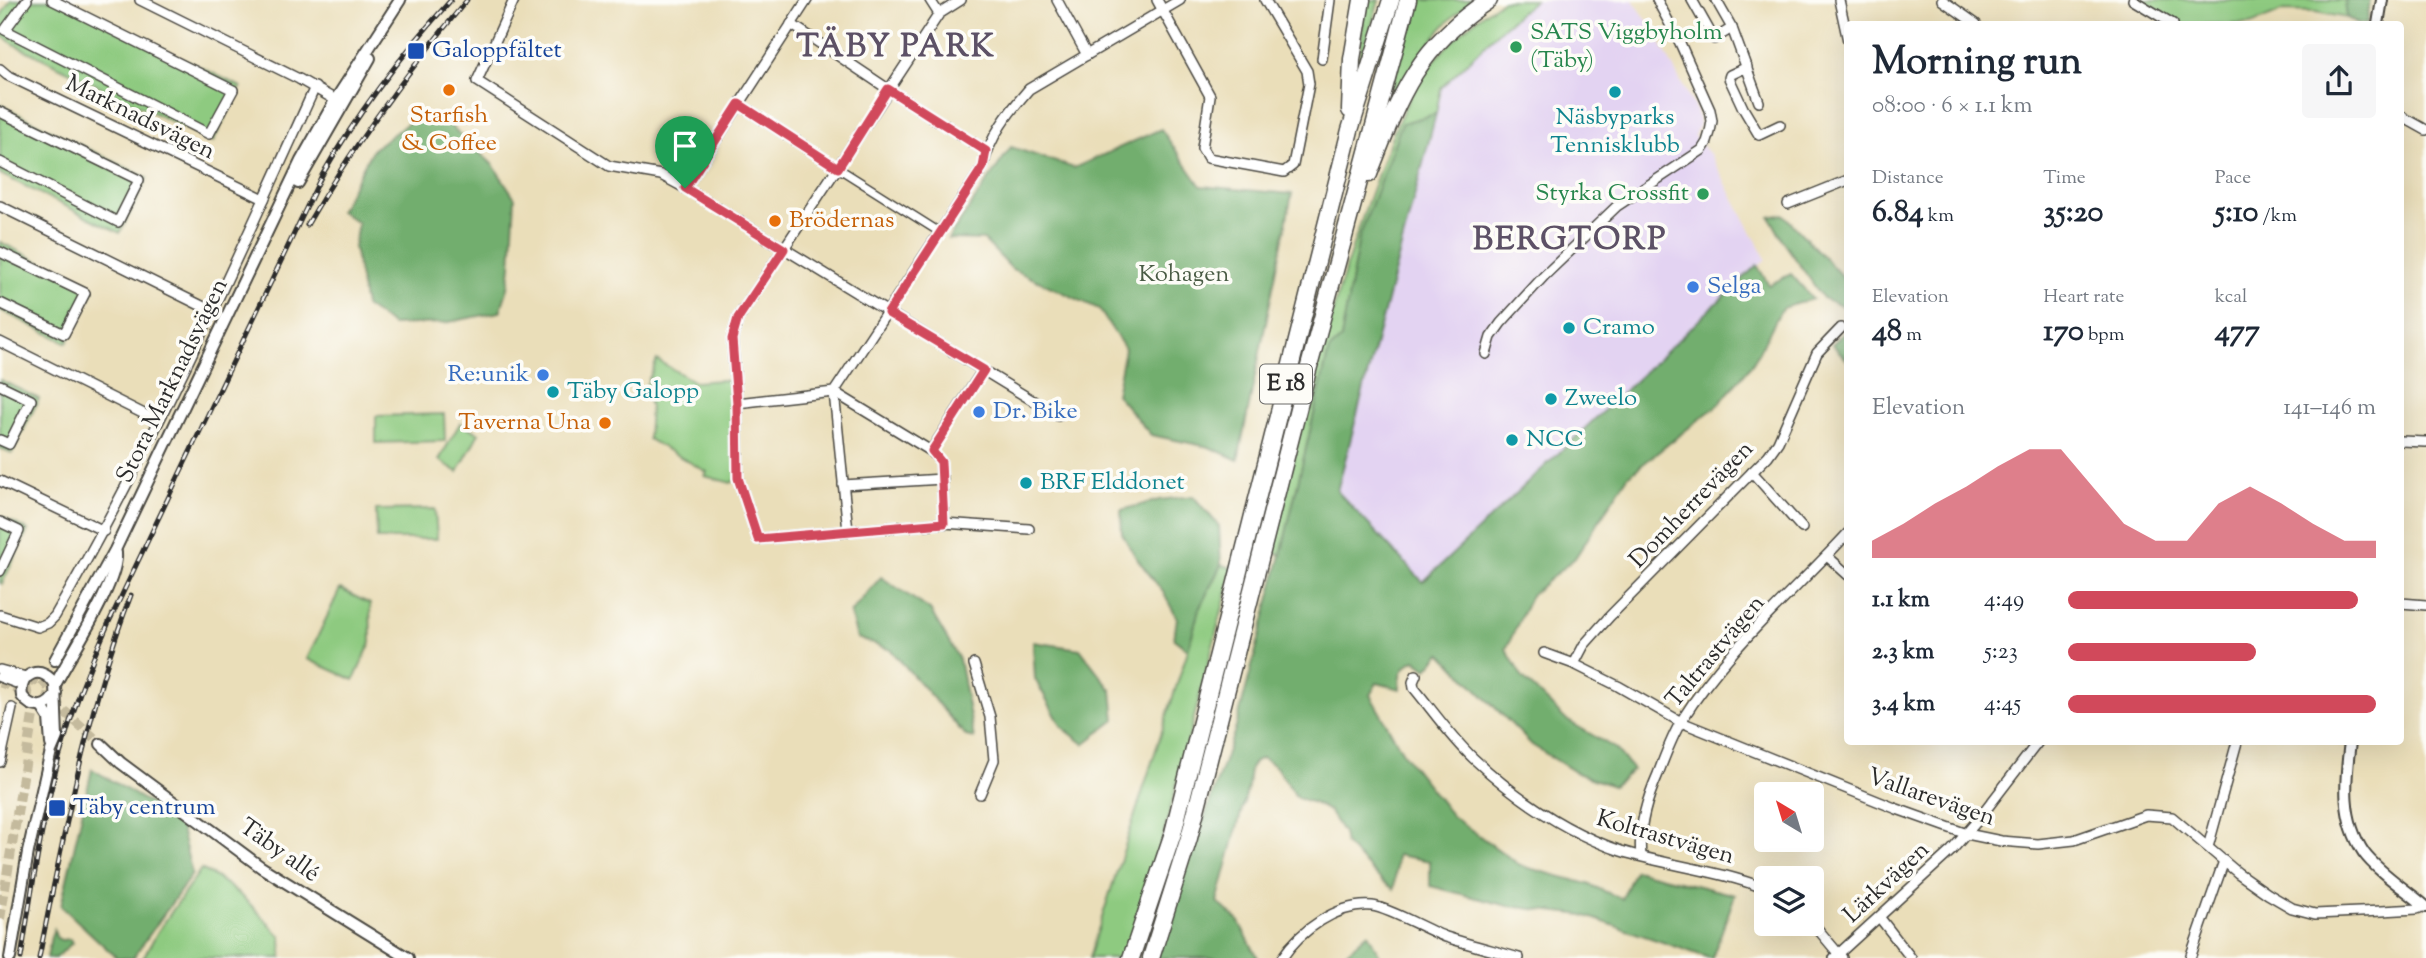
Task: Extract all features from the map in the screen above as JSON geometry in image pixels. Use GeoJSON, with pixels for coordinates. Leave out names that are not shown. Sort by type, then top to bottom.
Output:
{"type":"FeatureCollection","features":[{"type":"Feature","properties":{"kind":"highway"},"geometry":{"type":"LineString","coordinates":[[1350,130],[1352,59],[1362,0]]}},
{"type":"Feature","properties":{"kind":"highway","name":"E 18"},"geometry":{"type":"LineString","coordinates":[[1132,958],[1173,833],[1350,130],[1391,0]]}},
{"type":"Feature","properties":{"kind":"highway","name":"E 18"},"geometry":{"type":"LineString","coordinates":[[1151,958],[1189,838],[1307,374],[1408,0]]}},
{"type":"Feature","properties":{"kind":"highway"},"geometry":{"type":"LineString","coordinates":[[1307,374],[1364,186],[1409,79],[1438,41],[1489,0]]}},
{"type":"Feature","properties":{"kind":"street"},"geometry":{"type":"LineString","coordinates":[[27,0],[2,33],[209,134],[233,90],[52,0]]}},
{"type":"Feature","properties":{"kind":"street"},"geometry":{"type":"LineString","coordinates":[[140,0],[340,102]]}},
{"type":"Feature","properties":{"kind":"street","name":"Stora Marknadsvägen"},"geometry":{"type":"LineString","coordinates":[[55,660],[115,550],[269,231],[400,0]]}},
{"type":"Feature","properties":{"kind":"street","name":"Stora Marknadsvägen"},"geometry":{"type":"LineString","coordinates":[[340,102],[407,0]]}},
{"type":"Feature","properties":{"kind":"street"},"geometry":{"type":"LineString","coordinates":[[514,0],[477,81],[609,166],[661,175],[685,188],[1058,416]]}},
{"type":"Feature","properties":{"kind":"street"},"geometry":{"type":"LineString","coordinates":[[685,188],[807,0]]}},
{"type":"Feature","properties":{"kind":"street"},"geometry":{"type":"LineString","coordinates":[[930,0],[939,14]]}},
{"type":"Feature","properties":{"kind":"street"},"geometry":{"type":"LineString","coordinates":[[961,0],[939,14],[738,318],[732,339],[737,403],[738,478],[758,539],[944,523],[1029,529]]}},
{"type":"Feature","properties":{"kind":"street"},"geometry":{"type":"LineString","coordinates":[[1057,0],[1087,55]]}},
{"type":"Feature","properties":{"kind":"street"},"geometry":{"type":"LineString","coordinates":[[1157,0],[1210,96],[1202,148],[1208,158],[1284,172],[1293,165],[1309,83],[1307,71],[1265,0]]}},
{"type":"Feature","properties":{"kind":"street"},"geometry":{"type":"LineString","coordinates":[[848,531],[834,392],[941,233],[983,167],[986,151],[1012,109],[1029,89],[1180,0]]}},
{"type":"Feature","properties":{"kind":"street"},"geometry":{"type":"LineString","coordinates":[[1322,59],[1330,0]]}},
{"type":"Feature","properties":{"kind":"street"},"geometry":{"type":"LineString","coordinates":[[1486,354],[1491,337],[1500,323],[1574,247],[1617,206],[1702,150],[1707,142],[1712,121],[1710,110],[1657,0]]}},
{"type":"Feature","properties":{"kind":"street"},"geometry":{"type":"LineString","coordinates":[[1692,0],[1714,39],[1732,28]]}},
{"type":"Feature","properties":{"kind":"street"},"geometry":{"type":"LineString","coordinates":[[1716,0],[1732,28],[1759,102]]}},
{"type":"Feature","properties":{"kind":"street"},"geometry":{"type":"LineString","coordinates":[[1841,0],[1845,21]]}},
{"type":"Feature","properties":{"kind":"street"},"geometry":{"type":"LineString","coordinates":[[1942,0],[1972,21]]}},
{"type":"Feature","properties":{"kind":"street"},"geometry":{"type":"LineString","coordinates":[[2133,0],[2168,21]]}},
{"type":"Feature","properties":{"kind":"street"},"geometry":{"type":"LineString","coordinates":[[2378,21],[2382,0]]}},
{"type":"Feature","properties":{"kind":"street"},"geometry":{"type":"LineString","coordinates":[[791,24],[986,151]]}},
{"type":"Feature","properties":{"kind":"street"},"geometry":{"type":"LineString","coordinates":[[1747,67],[1729,78],[1743,108],[1759,135],[1780,125]]}},
{"type":"Feature","properties":{"kind":"street","name":"Marknadsvägen"},"geometry":{"type":"LineString","coordinates":[[0,69],[7,75],[264,199]]}},
{"type":"Feature","properties":{"kind":"street"},"geometry":{"type":"LineString","coordinates":[[0,615],[38,627],[55,616],[104,531],[212,311],[315,87]]}},
{"type":"Feature","properties":{"kind":"street"},"geometry":{"type":"LineString","coordinates":[[739,104],[941,233]]}},
{"type":"Feature","properties":{"kind":"street"},"geometry":{"type":"LineString","coordinates":[[0,112],[139,180],[118,222],[0,162]]}},
{"type":"Feature","properties":{"kind":"street"},"geometry":{"type":"LineString","coordinates":[[2404,118],[2426,130]]}},
{"type":"Feature","properties":{"kind":"street"},"geometry":{"type":"LineString","coordinates":[[1788,204],[1844,182]]}},
{"type":"Feature","properties":{"kind":"street"},"geometry":{"type":"LineString","coordinates":[[0,206],[212,311]]}},
{"type":"Feature","properties":{"kind":"street"},"geometry":{"type":"LineString","coordinates":[[0,251],[85,293],[64,334],[0,303]]}},
{"type":"Feature","properties":{"kind":"street","name":"Domherrevägen"},"geometry":{"type":"LineString","coordinates":[[1574,664],[1584,645],[1610,616],[1768,456],[1778,442],[1817,352],[1841,328]]}},
{"type":"Feature","properties":{"kind":"street"},"geometry":{"type":"LineString","coordinates":[[0,342],[158,421]]}},
{"type":"Feature","properties":{"kind":"street"},"geometry":{"type":"LineString","coordinates":[[932,451],[984,370]]}},
{"type":"Feature","properties":{"kind":"street"},"geometry":{"type":"LineString","coordinates":[[0,385],[32,400],[9,444],[0,440]]}},
{"type":"Feature","properties":{"kind":"street"},"geometry":{"type":"LineString","coordinates":[[737,403],[834,392],[932,451],[941,462],[944,523]]}},
{"type":"Feature","properties":{"kind":"street"},"geometry":{"type":"LineString","coordinates":[[2404,441],[2426,442]]}},
{"type":"Feature","properties":{"kind":"street"},"geometry":{"type":"LineString","coordinates":[[1752,472],[1802,528]]}},
{"type":"Feature","properties":{"kind":"street"},"geometry":{"type":"LineString","coordinates":[[844,485],[943,479]]}},
{"type":"Feature","properties":{"kind":"street"},"geometry":{"type":"LineString","coordinates":[[0,481],[104,531]]}},
{"type":"Feature","properties":{"kind":"street"},"geometry":{"type":"LineString","coordinates":[[0,522],[19,531],[0,571]]}},
{"type":"Feature","properties":{"kind":"street","name":"Taltrastvägen"},"geometry":{"type":"LineString","coordinates":[[1641,856],[1640,839],[1648,800],[1681,722],[1700,694],[1739,648],[1844,537]]}},
{"type":"Feature","properties":{"kind":"street","name":"Stora Marknadsvägen"},"geometry":{"type":"LineString","coordinates":[[40,672],[103,560],[115,550]]}},
{"type":"Feature","properties":{"kind":"street","name":"Stora Marknadsvägen"},"geometry":{"type":"LineString","coordinates":[[55,689],[114,570],[115,550]]}},
{"type":"Feature","properties":{"kind":"street"},"geometry":{"type":"LineString","coordinates":[[1827,556],[1844,571]]}},
{"type":"Feature","properties":{"kind":"street"},"geometry":{"type":"LineString","coordinates":[[2404,603],[2426,605]]}},
{"type":"Feature","properties":{"kind":"street","name":"Vallarevägen"},"geometry":{"type":"LineString","coordinates":[[1544,653],[1618,685],[1681,722],[1896,809],[1966,834],[1992,840],[2039,844],[2074,840],[2146,815],[2172,817],[2224,861],[2268,894],[2292,908],[2315,914],[2417,909],[2425,906]]}},
{"type":"Feature","properties":{"kind":"street"},"geometry":{"type":"LineString","coordinates":[[974,664],[989,716],[995,760],[980,794]]}},
{"type":"Feature","properties":{"kind":"street"},"geometry":{"type":"LineString","coordinates":[[0,670],[24,681]]}},
{"type":"Feature","properties":{"kind":"street"},"geometry":{"type":"LineString","coordinates":[[10,958],[28,852],[51,751],[57,737],[55,689],[51,678],[40,672],[33,673],[24,681],[22,696],[27,703],[42,707],[49,704],[55,689]]}},
{"type":"Feature","properties":{"kind":"street","name":"Koltrastvägen"},"geometry":{"type":"LineString","coordinates":[[1416,675],[1414,688],[1471,756],[1524,801],[1566,828],[1620,850],[1720,874],[1754,885]]}},
{"type":"Feature","properties":{"kind":"street"},"geometry":{"type":"LineString","coordinates":[[0,677],[24,681]]}},
{"type":"Feature","properties":{"kind":"street"},"geometry":{"type":"LineString","coordinates":[[42,707],[49,718],[51,751]]}},
{"type":"Feature","properties":{"kind":"street"},"geometry":{"type":"LineString","coordinates":[[0,762],[12,708]]}},
{"type":"Feature","properties":{"kind":"street","name":"Täby allé"},"geometry":{"type":"LineString","coordinates":[[101,744],[121,763],[261,867],[408,958]]}},
{"type":"Feature","properties":{"kind":"street","name":"Lärkvägen"},"geometry":{"type":"LineString","coordinates":[[1838,956],[1966,834],[2036,745]]}},
{"type":"Feature","properties":{"kind":"street"},"geometry":{"type":"LineString","coordinates":[[2208,847],[2236,745]]}},
{"type":"Feature","properties":{"kind":"street"},"geometry":{"type":"LineString","coordinates":[[2350,745],[2345,798],[2350,827],[2365,854],[2425,906]]}},
{"type":"Feature","properties":{"kind":"street"},"geometry":{"type":"LineString","coordinates":[[2190,958],[2224,861]]}},
{"type":"Feature","properties":{"kind":"street"},"geometry":{"type":"LineString","coordinates":[[1282,958],[1290,947],[1314,926],[1336,912],[1374,906],[1445,937],[1519,958]]}},
{"type":"Feature","properties":{"kind":"street"},"geometry":{"type":"LineString","coordinates":[[1880,918],[1911,958]]}},
{"type":"Feature","properties":{"kind":"street"},"geometry":{"type":"LineString","coordinates":[[1823,936],[1838,956]]}},
{"type":"Feature","properties":{"kind":"shaded area"},"geometry":{"type":"Polygon","coordinates":[[[1535,0],[1633,0],[1651,26],[1697,112],[1699,124],[1694,136],[1710,154],[1766,259],[1423,582],[1337,491],[1441,88],[1503,27],[1535,0]]]}},
{"type":"Feature","properties":{"kind":"green space"},"geometry":{"type":"Polygon","coordinates":[[[11,0],[63,0],[241,87],[213,142],[17,46],[0,35],[0,17],[11,0]]]}},
{"type":"Feature","properties":{"kind":"green space"},"geometry":{"type":"Polygon","coordinates":[[[1365,0],[1379,0],[1358,73],[1365,0]]]}},
{"type":"Feature","properties":{"kind":"green space"},"geometry":{"type":"Polygon","coordinates":[[[1417,0],[1474,0],[1436,36],[1415,64],[1388,110],[1385,109],[1417,0]]]}},
{"type":"Feature","properties":{"kind":"green space"},"geometry":{"type":"Polygon","coordinates":[[[1503,0],[1535,0],[1503,27],[1441,88],[1436,114],[1402,123],[1359,238],[1341,339],[1329,350],[1281,555],[1270,550],[1316,370],[1356,237],[1393,133],[1414,90],[1440,54],[1469,25],[1503,0]]]}},
{"type":"Feature","properties":{"kind":"green space"},"geometry":{"type":"Polygon","coordinates":[[[2141,0],[2345,0],[2347,18],[2315,12],[2282,11],[2258,21],[2175,21],[2141,0]]]}},
{"type":"Feature","properties":{"kind":"green space"},"geometry":{"type":"Polygon","coordinates":[[[2345,0],[2370,0],[2367,21],[2347,18],[2345,0]]]}},
{"type":"Feature","properties":{"kind":"green space"},"geometry":{"type":"Polygon","coordinates":[[[0,105],[147,178],[120,233],[0,174],[0,105]]]}},
{"type":"Feature","properties":{"kind":"green space"},"geometry":{"type":"Polygon","coordinates":[[[1436,114],[1337,491],[1423,582],[1757,265],[1769,285],[1791,274],[1813,299],[1782,308],[1753,363],[1720,403],[1628,476],[1575,558],[1531,595],[1506,649],[1522,677],[1565,719],[1616,749],[1633,770],[1613,786],[1577,773],[1532,745],[1441,653],[1427,669],[1415,660],[1407,665],[1401,676],[1400,689],[1377,683],[1370,695],[1403,753],[1452,816],[1521,866],[1588,884],[1622,899],[1635,870],[1735,895],[1712,958],[1709,958],[1583,915],[1508,906],[1430,886],[1430,861],[1397,855],[1394,889],[1382,881],[1345,844],[1343,833],[1329,811],[1297,798],[1276,767],[1262,758],[1255,761],[1250,768],[1248,787],[1217,902],[1238,920],[1258,958],[1157,958],[1236,727],[1281,555],[1329,350],[1341,339],[1359,238],[1402,123],[1436,114]]]}},
{"type":"Feature","properties":{"kind":"green space"},"geometry":{"type":"Polygon","coordinates":[[[416,117],[442,118],[493,165],[515,198],[511,267],[500,312],[444,323],[392,325],[365,306],[354,247],[358,223],[340,211],[372,150],[416,117]]]}},
{"type":"Feature","properties":{"kind":"green space","name":"Kohagen"},"geometry":{"type":"Polygon","coordinates":[[[1161,129],[1201,186],[1292,194],[1238,460],[1209,447],[1151,435],[1116,394],[1125,349],[1099,309],[1012,269],[984,240],[948,239],[1011,147],[1074,168],[1161,129]]]}},
{"type":"Feature","properties":{"kind":"green space"},"geometry":{"type":"Polygon","coordinates":[[[1783,214],[1844,279],[1844,307],[1823,298],[1783,241],[1770,217],[1783,214]]]}},
{"type":"Feature","properties":{"kind":"green space"},"geometry":{"type":"Polygon","coordinates":[[[0,242],[94,289],[67,343],[0,310],[0,242]]]}},
{"type":"Feature","properties":{"kind":"green space"},"geometry":{"type":"Polygon","coordinates":[[[1844,333],[1844,357],[1832,344],[1844,333]]]}},
{"type":"Feature","properties":{"kind":"green space"},"geometry":{"type":"Polygon","coordinates":[[[657,360],[695,382],[735,382],[738,478],[731,483],[705,476],[707,472],[648,439],[650,407],[645,388],[657,360]]]}},
{"type":"Feature","properties":{"kind":"green space"},"geometry":{"type":"Polygon","coordinates":[[[0,380],[39,399],[12,453],[0,448],[0,380]]]}},
{"type":"Feature","properties":{"kind":"green space"},"geometry":{"type":"Polygon","coordinates":[[[444,414],[445,441],[376,443],[376,416],[444,414]]]}},
{"type":"Feature","properties":{"kind":"green space"},"geometry":{"type":"Polygon","coordinates":[[[460,423],[479,433],[458,472],[439,460],[460,423]]]}},
{"type":"Feature","properties":{"kind":"green space"},"geometry":{"type":"Polygon","coordinates":[[[1193,496],[1219,526],[1221,565],[1199,609],[1188,650],[1174,639],[1177,618],[1163,592],[1135,556],[1122,533],[1121,510],[1159,500],[1193,496]]]}},
{"type":"Feature","properties":{"kind":"green space"},"geometry":{"type":"Polygon","coordinates":[[[435,509],[437,539],[377,539],[376,510],[435,509]]]}},
{"type":"Feature","properties":{"kind":"green space"},"geometry":{"type":"Polygon","coordinates":[[[0,516],[28,530],[2,584],[0,583],[0,516]]]}},
{"type":"Feature","properties":{"kind":"green space"},"geometry":{"type":"Polygon","coordinates":[[[1221,565],[1233,568],[1157,860],[1125,958],[1089,958],[1199,609],[1221,565]]]}},
{"type":"Feature","properties":{"kind":"green space"},"geometry":{"type":"Polygon","coordinates":[[[881,577],[930,610],[959,659],[974,738],[966,736],[891,650],[857,638],[850,613],[881,577]]]}},
{"type":"Feature","properties":{"kind":"green space"},"geometry":{"type":"Polygon","coordinates":[[[340,589],[370,604],[371,642],[354,680],[307,659],[340,589]]]}},
{"type":"Feature","properties":{"kind":"green space"},"geometry":{"type":"Polygon","coordinates":[[[1033,642],[1080,649],[1112,691],[1115,720],[1084,744],[1062,727],[1035,679],[1033,642]]]}},
{"type":"Feature","properties":{"kind":"green space"},"geometry":{"type":"Polygon","coordinates":[[[92,769],[179,821],[192,874],[133,958],[117,958],[61,906],[92,769]]]}},
{"type":"Feature","properties":{"kind":"green space"},"geometry":{"type":"Polygon","coordinates":[[[201,869],[235,891],[272,927],[281,937],[282,958],[143,958],[201,869]]]}},
{"type":"Feature","properties":{"kind":"green space"},"geometry":{"type":"Polygon","coordinates":[[[54,929],[56,937],[61,940],[70,939],[72,943],[56,958],[47,958],[51,936],[54,929]]]}},
{"type":"Feature","properties":{"kind":"green space"},"geometry":{"type":"Polygon","coordinates":[[[1368,933],[1381,958],[1340,958],[1368,933]]]}},
{"type":"Feature","properties":{"kind":"tunnel"},"geometry":{"type":"LineString","coordinates":[[28,697],[26,687],[33,680],[42,680]]}},
{"type":"Feature","properties":{"kind":"tunnel"},"geometry":{"type":"LineString","coordinates":[[42,680],[49,688],[48,697]]}},
{"type":"Feature","properties":{"kind":"tunnel"},"geometry":{"type":"LineString","coordinates":[[0,683],[25,691]]}},
{"type":"Feature","properties":{"kind":"tunnel"},"geometry":{"type":"LineString","coordinates":[[53,701],[101,744]]}},
{"type":"Feature","properties":{"kind":"tunnel"},"geometry":{"type":"LineString","coordinates":[[0,919],[35,703]]}},
{"type":"Feature","properties":{"kind":"railway"},"geometry":{"type":"LineString","coordinates":[[21,958],[42,832],[59,758],[81,689],[109,622],[321,177],[381,85],[451,0]]}},
{"type":"Feature","properties":{"kind":"railway"},"geometry":{"type":"LineString","coordinates":[[307,225],[382,109],[467,0]]}},
{"type":"Feature","properties":{"kind":"railway"},"geometry":{"type":"LineString","coordinates":[[39,958],[89,729],[115,639],[131,595]]}},
{"type":"Feature","properties":{"kind":"place","name":"SATS Viggbyholm (Täby)"},"geometry":{"type":"Point","coordinates":[1516,47]}},
{"type":"Feature","properties":{"kind":"place","name":"Galoppfältet"},"geometry":{"type":"Point","coordinates":[416,51]}},
{"type":"Feature","properties":{"kind":"place","name":"Starfish & Coffee"},"geometry":{"type":"Point","coordinates":[449,90]}},
{"type":"Feature","properties":{"kind":"place","name":"Näsbyparks Tennisklubb"},"geometry":{"type":"Point","coordinates":[1615,92]}},
{"type":"Feature","properties":{"kind":"place","name":"Styrka Crossfit"},"geometry":{"type":"Point","coordinates":[1703,194]}},
{"type":"Feature","properties":{"kind":"place","name":"Brödernas"},"geometry":{"type":"Point","coordinates":[775,221]}},
{"type":"Feature","properties":{"kind":"place","name":"Selga"},"geometry":{"type":"Point","coordinates":[1693,287]}},
{"type":"Feature","properties":{"kind":"place","name":"Cramo"},"geometry":{"type":"Point","coordinates":[1569,328]}},
{"type":"Feature","properties":{"kind":"place","name":"Re:unik"},"geometry":{"type":"Point","coordinates":[543,375]}},
{"type":"Feature","properties":{"kind":"place","name":"Täby Galopp"},"geometry":{"type":"Point","coordinates":[553,392]}},
{"type":"Feature","properties":{"kind":"place","name":"Zweelo"},"geometry":{"type":"Point","coordinates":[1551,399]}},
{"type":"Feature","properties":{"kind":"place","name":"Dr. Bike"},"geometry":{"type":"Point","coordinates":[979,412]}},
{"type":"Feature","properties":{"kind":"place","name":"Taverna Una"},"geometry":{"type":"Point","coordinates":[605,423]}},
{"type":"Feature","properties":{"kind":"place","name":"NCC"},"geometry":{"type":"Point","coordinates":[1512,440]}},
{"type":"Feature","properties":{"kind":"place","name":"BRF Elddonet"},"geometry":{"type":"Point","coordinates":[1026,483]}},
{"type":"Feature","properties":{"kind":"place","name":"Täby centrum"},"geometry":{"type":"Point","coordinates":[57,808]}},
{"type":"Feature","properties":{"kind":"district","name":"TÄBY PARK"},"geometry":{"type":"Point","coordinates":[896,48]}},
{"type":"Feature","properties":{"kind":"district","name":"BERGTORP"},"geometry":{"type":"Point","coordinates":[1570,241]}},
{"type":"Feature","properties":{"kind":"route"},"geometry":{"type":"LineString","coordinates":[[888,89],[986,151],[983,167],[888,313],[984,370],[932,451],[941,462],[944,523],[758,539],[738,478],[737,403],[732,339],[738,318],[784,249],[685,188],[739,104],[838,168],[888,89]]}}]}
